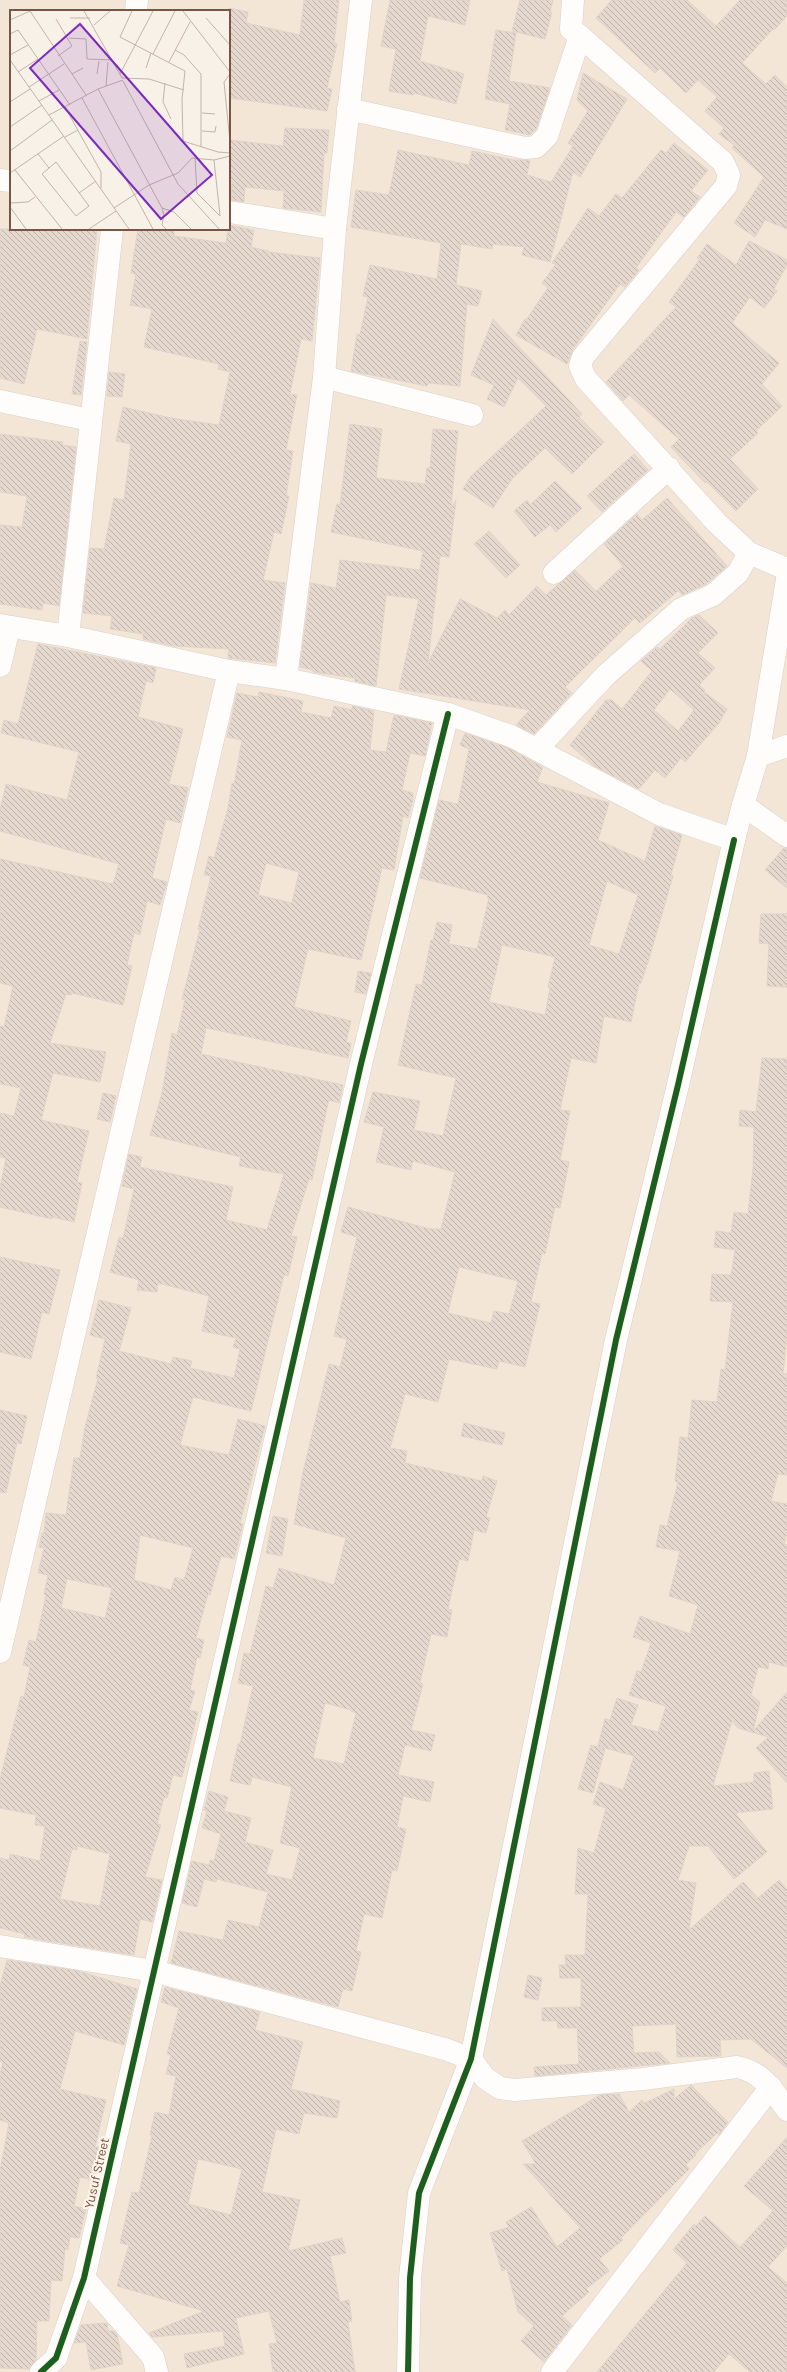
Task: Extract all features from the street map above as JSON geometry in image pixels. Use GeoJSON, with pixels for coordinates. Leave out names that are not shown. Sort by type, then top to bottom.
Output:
{"type":"FeatureCollection","features":[{"type":"Feature","properties":{"kind":"street"},"geometry":{"type":"LineString","coordinates":[[136,10],[137,0]]}},
{"type":"Feature","properties":{"kind":"street"},"geometry":{"type":"LineString","coordinates":[[286,679],[324,377],[335,229],[361,0]]}},
{"type":"Feature","properties":{"kind":"street"},"geometry":{"type":"LineString","coordinates":[[574,0],[572,29],[723,162],[729,175],[726,186],[583,357],[580,366],[586,379],[669,468],[717,523],[749,553],[787,569]]}},
{"type":"Feature","properties":{"kind":"street"},"geometry":{"type":"LineString","coordinates":[[348,109],[525,148],[536,147],[547,136],[580,36]]}},
{"type":"Feature","properties":{"kind":"street"},"geometry":{"type":"LineString","coordinates":[[0,180],[10,181]]}},
{"type":"Feature","properties":{"kind":"street"},"geometry":{"type":"LineString","coordinates":[[230,212],[335,229]]}},
{"type":"Feature","properties":{"kind":"street"},"geometry":{"type":"LineString","coordinates":[[68,636],[90,420],[112,230]]}},
{"type":"Feature","properties":{"kind":"street"},"geometry":{"type":"LineString","coordinates":[[324,377],[472,415]]}},
{"type":"Feature","properties":{"kind":"street"},"geometry":{"type":"LineString","coordinates":[[0,400],[90,420]]}},
{"type":"Feature","properties":{"kind":"street"},"geometry":{"type":"LineString","coordinates":[[554,573],[669,468]]}},
{"type":"Feature","properties":{"kind":"street"},"geometry":{"type":"LineString","coordinates":[[537,749],[606,675],[681,609],[713,596],[738,573],[749,553]]}},
{"type":"Feature","properties":{"kind":"street"},"geometry":{"type":"LineString","coordinates":[[408,2372],[410,2278],[419,2193],[471,2058],[616,1340],[678,1085],[734,840],[758,756],[787,579]]}},
{"type":"Feature","properties":{"kind":"street"},"geometry":{"type":"LineString","coordinates":[[0,666],[4,626],[68,636],[229,671],[286,679],[448,714],[486,726],[537,749],[658,814],[734,840]]}},
{"type":"Feature","properties":{"kind":"street"},"geometry":{"type":"LineString","coordinates":[[0,1652],[229,671]]}},
{"type":"Feature","properties":{"kind":"street","name":"Yusuf Street"},"geometry":{"type":"LineString","coordinates":[[41,2372],[56,2358],[84,2278],[360,1064],[448,714]]}},
{"type":"Feature","properties":{"kind":"street"},"geometry":{"type":"LineString","coordinates":[[758,756],[787,746]]}},
{"type":"Feature","properties":{"kind":"street"},"geometry":{"type":"LineString","coordinates":[[743,805],[787,836]]}},
{"type":"Feature","properties":{"kind":"street"},"geometry":{"type":"LineString","coordinates":[[0,1946],[154,1971],[445,2049],[471,2058],[485,2078],[500,2088],[515,2090],[643,2079],[737,2067],[747,2069],[771,2087],[787,2110]]}},
{"type":"Feature","properties":{"kind":"street"},"geometry":{"type":"LineString","coordinates":[[552,2372],[771,2087]]}},
{"type":"Feature","properties":{"kind":"street"},"geometry":{"type":"LineString","coordinates":[[84,2278],[152,2357],[157,2372]]}},
{"type":"Feature","properties":{"kind":"shaded area"},"geometry":{"type":"Polygon","coordinates":[[[0,0],[787,0],[787,2372],[0,2372],[0,0]]]}},
{"type":"Feature","properties":{"kind":"building"},"geometry":{"type":"Polygon","coordinates":[[[304,0],[339,0],[334,43],[337,44],[327,88],[332,89],[327,111],[230,98],[229,8],[248,12],[246,23],[300,35],[304,0]]]}},
{"type":"Feature","properties":{"kind":"building"},"geometry":{"type":"Polygon","coordinates":[[[390,0],[470,0],[465,25],[428,16],[420,61],[464,74],[456,104],[414,93],[413,95],[389,91],[396,49],[381,46],[390,0]]]}},
{"type":"Feature","properties":{"kind":"building"},"geometry":{"type":"Polygon","coordinates":[[[520,0],[553,0],[550,12],[552,12],[545,39],[512,31],[520,0]]]}},
{"type":"Feature","properties":{"kind":"building"},"geometry":{"type":"Polygon","coordinates":[[[612,0],[687,0],[716,26],[740,0],[787,0],[787,16],[742,63],[766,84],[775,75],[787,87],[787,229],[765,220],[755,237],[734,223],[764,177],[732,148],[734,145],[719,134],[724,128],[705,111],[717,97],[698,80],[686,93],[660,68],[655,73],[596,18],[612,0]]]}},
{"type":"Feature","properties":{"kind":"building"},"geometry":{"type":"Polygon","coordinates":[[[496,30],[516,33],[509,81],[550,88],[536,129],[530,135],[505,130],[510,104],[485,99],[496,30]]]}},
{"type":"Feature","properties":{"kind":"building"},"geometry":{"type":"Polygon","coordinates":[[[583,73],[627,99],[580,177],[573,172],[550,262],[522,255],[524,247],[493,244],[492,249],[461,244],[456,285],[482,291],[478,306],[467,304],[460,386],[428,383],[427,386],[351,371],[357,334],[360,335],[368,297],[363,296],[370,265],[437,279],[441,243],[351,227],[356,190],[389,195],[398,150],[469,165],[472,151],[514,160],[530,160],[527,175],[551,182],[573,146],[568,143],[588,111],[577,100],[583,73]]]}},
{"type":"Feature","properties":{"kind":"building"},"geometry":{"type":"Polygon","coordinates":[[[285,128],[329,130],[327,153],[324,153],[321,212],[283,208],[284,191],[245,187],[244,202],[231,200],[232,182],[230,182],[230,140],[283,146],[285,128]]]}},
{"type":"Feature","properties":{"kind":"building"},"geometry":{"type":"Polygon","coordinates":[[[674,143],[708,170],[691,191],[700,197],[684,217],[676,212],[636,268],[639,270],[625,287],[620,284],[573,349],[567,364],[516,335],[525,319],[526,320],[548,288],[542,283],[556,264],[552,263],[588,208],[599,216],[616,194],[622,198],[661,150],[666,153],[674,143]]]}},
{"type":"Feature","properties":{"kind":"building"},"geometry":{"type":"Polygon","coordinates":[[[230,225],[254,230],[251,247],[269,252],[320,258],[312,341],[301,339],[290,394],[297,395],[286,450],[293,451],[286,496],[289,496],[281,534],[274,532],[263,580],[285,583],[275,663],[228,658],[229,649],[174,646],[143,639],[143,634],[110,629],[112,616],[83,613],[90,548],[104,549],[114,498],[124,500],[131,444],[116,441],[123,407],[171,418],[219,425],[230,372],[218,369],[219,364],[144,347],[152,309],[130,305],[136,274],[131,273],[138,230],[174,230],[174,236],[226,243],[230,225]]]}},
{"type":"Feature","properties":{"kind":"building"},"geometry":{"type":"Polygon","coordinates":[[[0,229],[97,230],[87,339],[37,329],[24,384],[0,378],[0,229]]]}},
{"type":"Feature","properties":{"kind":"building"},"geometry":{"type":"Polygon","coordinates":[[[749,241],[787,260],[787,265],[774,289],[777,291],[764,308],[750,297],[732,323],[779,363],[762,384],[782,406],[756,431],[758,433],[730,459],[758,489],[736,511],[707,482],[705,483],[671,447],[679,439],[629,395],[623,401],[606,382],[676,307],[669,302],[699,260],[697,258],[707,244],[736,265],[749,241]]]}},
{"type":"Feature","properties":{"kind":"building"},"geometry":{"type":"Polygon","coordinates":[[[493,319],[582,414],[579,417],[604,442],[572,474],[545,448],[512,479],[493,508],[463,489],[471,476],[546,406],[518,378],[504,407],[487,399],[494,385],[471,375],[493,319]]]}},
{"type":"Feature","properties":{"kind":"building"},"geometry":{"type":"Polygon","coordinates":[[[80,341],[87,342],[81,395],[72,394],[80,341]]]}},
{"type":"Feature","properties":{"kind":"building"},"geometry":{"type":"Polygon","coordinates":[[[109,372],[125,374],[122,397],[107,396],[109,372]]]}},
{"type":"Feature","properties":{"kind":"building"},"geometry":{"type":"Polygon","coordinates":[[[350,424],[382,429],[376,478],[425,484],[427,468],[430,468],[433,429],[458,431],[451,508],[456,500],[449,557],[440,556],[428,663],[460,599],[497,618],[505,610],[509,615],[537,586],[546,595],[575,570],[596,591],[623,566],[604,544],[637,514],[642,520],[667,498],[727,566],[706,584],[682,595],[678,591],[640,623],[635,618],[565,687],[572,693],[534,734],[516,725],[530,710],[399,689],[419,599],[386,595],[376,686],[355,681],[355,678],[313,672],[313,670],[300,667],[311,583],[336,588],[340,560],[420,570],[423,551],[331,532],[337,504],[340,505],[350,424]]]}},
{"type":"Feature","properties":{"kind":"building"},"geometry":{"type":"Polygon","coordinates":[[[0,434],[63,442],[62,445],[76,447],[59,606],[43,603],[42,610],[0,604],[0,525],[22,527],[27,496],[0,492],[0,434]]]}},
{"type":"Feature","properties":{"kind":"building"},"geometry":{"type":"Polygon","coordinates":[[[634,454],[648,470],[602,512],[587,496],[634,454]]]}},
{"type":"Feature","properties":{"kind":"building"},"geometry":{"type":"Polygon","coordinates":[[[555,481],[582,508],[556,532],[550,525],[535,537],[514,511],[527,500],[530,505],[555,481]]]}},
{"type":"Feature","properties":{"kind":"building"},"geometry":{"type":"Polygon","coordinates":[[[489,531],[520,565],[506,578],[474,544],[489,531]]]}},
{"type":"Feature","properties":{"kind":"building"},"geometry":{"type":"Polygon","coordinates":[[[699,615],[718,633],[698,653],[715,668],[699,685],[705,690],[704,692],[727,709],[719,723],[685,762],[681,758],[665,778],[655,770],[639,789],[594,766],[570,745],[606,700],[612,700],[622,709],[652,671],[641,661],[657,647],[660,649],[692,618],[699,615]],[[670,689],[654,710],[678,731],[694,710],[670,689]]]}},
{"type":"Feature","properties":{"kind":"building"},"geometry":{"type":"Polygon","coordinates":[[[38,644],[156,668],[153,683],[146,681],[138,717],[183,729],[169,784],[188,788],[180,823],[166,819],[152,878],[167,882],[160,905],[147,901],[140,935],[134,933],[127,965],[132,966],[123,1005],[72,993],[71,995],[66,994],[50,1043],[106,1052],[100,1082],[53,1073],[41,1120],[89,1131],[77,1182],[82,1183],[74,1222],[52,1217],[52,1219],[0,1207],[0,1188],[6,1158],[0,1157],[0,1113],[14,1116],[21,1088],[0,1084],[0,1026],[4,1027],[13,986],[0,983],[0,859],[113,884],[119,864],[0,831],[0,810],[6,784],[67,800],[79,752],[1,733],[4,720],[18,724],[38,644]]]}},
{"type":"Feature","properties":{"kind":"building"},"geometry":{"type":"Polygon","coordinates":[[[259,692],[303,701],[301,712],[331,718],[334,706],[352,710],[352,706],[374,711],[370,750],[386,752],[394,715],[432,723],[425,756],[410,753],[402,790],[413,793],[413,799],[408,818],[403,816],[394,870],[382,868],[361,960],[308,949],[294,1007],[351,1021],[346,1042],[351,1043],[348,1058],[206,1028],[201,1054],[343,1085],[339,1103],[329,1100],[312,1180],[309,1179],[291,1236],[297,1237],[288,1276],[284,1275],[251,1411],[193,1397],[180,1445],[229,1455],[238,1419],[265,1426],[240,1523],[243,1524],[234,1559],[221,1556],[210,1595],[208,1594],[196,1638],[204,1640],[200,1658],[197,1657],[190,1690],[195,1691],[189,1710],[198,1712],[182,1777],[173,1775],[167,1798],[164,1797],[157,1824],[161,1825],[145,1877],[162,1880],[152,1922],[140,1919],[134,1955],[24,1937],[25,1934],[0,1928],[0,1858],[9,1860],[10,1854],[40,1861],[45,1826],[35,1825],[36,1815],[0,1808],[0,1779],[21,1696],[24,1697],[30,1667],[23,1665],[29,1640],[36,1642],[46,1595],[44,1594],[48,1575],[38,1573],[44,1548],[39,1547],[42,1533],[44,1533],[46,1513],[66,1515],[74,1458],[80,1458],[85,1427],[98,1378],[96,1378],[105,1339],[90,1335],[99,1300],[131,1308],[119,1351],[171,1364],[173,1357],[192,1361],[190,1368],[234,1378],[240,1349],[233,1347],[236,1338],[202,1331],[209,1296],[158,1283],[157,1292],[137,1290],[139,1280],[110,1272],[119,1237],[123,1238],[134,1189],[122,1186],[129,1154],[142,1157],[140,1167],[233,1187],[226,1220],[267,1230],[284,1174],[239,1166],[241,1157],[150,1135],[162,1093],[172,1033],[177,1035],[185,1000],[182,999],[200,929],[198,929],[211,876],[204,875],[209,856],[214,858],[228,808],[232,783],[234,784],[242,740],[227,737],[237,693],[258,697],[259,692]],[[266,863],[258,895],[292,903],[299,872],[266,863]],[[140,1535],[134,1580],[171,1590],[175,1577],[184,1580],[193,1548],[140,1535]],[[67,1579],[61,1608],[105,1618],[112,1588],[67,1579]],[[77,1846],[77,1850],[72,1849],[60,1899],[100,1906],[110,1854],[77,1846]]]}},
{"type":"Feature","properties":{"kind":"building"},"geometry":{"type":"Polygon","coordinates":[[[465,733],[506,747],[543,767],[537,782],[609,803],[598,840],[645,861],[655,826],[682,835],[671,875],[673,876],[649,959],[641,983],[639,983],[631,1022],[604,1016],[596,1063],[571,1058],[560,1110],[570,1111],[560,1160],[569,1162],[560,1208],[555,1207],[545,1254],[542,1253],[531,1302],[540,1304],[525,1367],[499,1361],[497,1369],[449,1359],[438,1402],[405,1394],[390,1448],[407,1451],[405,1463],[482,1481],[483,1476],[497,1481],[486,1517],[490,1518],[486,1533],[474,1530],[468,1561],[459,1559],[448,1609],[452,1610],[447,1637],[431,1634],[420,1683],[423,1684],[411,1730],[435,1735],[431,1751],[405,1745],[398,1775],[434,1782],[430,1802],[403,1796],[397,1827],[406,1829],[397,1871],[392,1870],[382,1918],[364,1914],[356,1951],[361,1952],[352,1991],[343,1989],[338,2007],[171,1963],[179,1931],[223,1940],[228,1920],[259,1927],[268,1892],[217,1879],[216,1882],[204,1879],[197,1907],[182,1903],[192,1861],[209,1865],[210,1860],[214,1861],[221,1834],[202,1828],[207,1811],[204,1810],[209,1791],[228,1797],[224,1811],[251,1818],[245,1842],[273,1850],[266,1874],[292,1880],[300,1848],[280,1843],[292,1787],[252,1777],[250,1785],[230,1781],[253,1686],[238,1683],[244,1653],[250,1654],[266,1586],[273,1588],[279,1568],[334,1585],[346,1538],[294,1524],[303,1472],[329,1364],[340,1367],[347,1339],[334,1336],[357,1237],[341,1232],[348,1207],[430,1229],[441,1229],[455,1172],[413,1161],[411,1170],[376,1162],[384,1127],[364,1122],[373,1092],[420,1101],[414,1130],[443,1136],[456,1078],[398,1065],[416,984],[422,985],[431,940],[433,941],[437,922],[452,925],[449,944],[477,949],[489,898],[487,897],[488,895],[420,878],[439,800],[458,804],[469,749],[460,745],[465,733]],[[607,881],[589,945],[619,954],[638,895],[607,881]],[[502,945],[489,1002],[545,1015],[550,988],[548,987],[555,957],[502,945]],[[459,1267],[448,1313],[491,1323],[494,1311],[509,1314],[518,1281],[459,1267]],[[325,1703],[313,1758],[344,1764],[356,1713],[351,1710],[325,1703]]]}},
{"type":"Feature","properties":{"kind":"building"},"geometry":{"type":"Polygon","coordinates":[[[784,848],[787,848],[787,888],[765,870],[784,848]]]}},
{"type":"Feature","properties":{"kind":"building"},"geometry":{"type":"Polygon","coordinates":[[[761,914],[787,914],[787,987],[767,986],[769,944],[759,943],[761,914]]]}},
{"type":"Feature","properties":{"kind":"building"},"geometry":{"type":"Polygon","coordinates":[[[358,971],[371,973],[366,994],[355,992],[358,971]]]}},
{"type":"Feature","properties":{"kind":"building"},"geometry":{"type":"Polygon","coordinates":[[[762,1058],[787,1059],[787,1335],[783,1373],[787,1374],[787,1475],[778,1474],[771,1501],[787,1504],[787,1532],[784,1544],[787,1545],[787,1667],[769,1662],[768,1669],[758,1667],[751,1695],[760,1702],[753,1731],[787,1692],[787,1783],[756,1748],[768,1737],[738,1728],[732,1721],[713,1786],[754,1782],[754,1773],[769,1771],[773,1809],[735,1813],[767,1852],[734,1879],[708,1846],[689,1846],[678,1880],[696,1883],[689,1930],[743,1882],[758,1898],[779,1880],[787,1889],[787,2068],[751,2039],[720,2040],[721,2056],[677,2057],[676,2024],[632,2026],[634,2053],[659,2052],[670,2063],[535,2076],[534,2067],[579,2064],[577,2028],[558,2028],[557,2021],[542,2021],[542,2008],[581,2007],[581,1978],[560,1978],[559,1965],[566,1965],[565,1955],[585,1955],[588,1894],[575,1894],[578,1848],[594,1853],[606,1808],[593,1804],[600,1782],[623,1790],[634,1756],[598,1746],[605,1719],[610,1720],[617,1698],[638,1705],[631,1725],[658,1732],[666,1706],[629,1695],[637,1671],[641,1672],[651,1643],[633,1637],[640,1616],[690,1634],[698,1605],[669,1596],[680,1551],[656,1547],[660,1525],[667,1526],[678,1482],[675,1481],[680,1437],[688,1438],[692,1400],[717,1402],[721,1369],[725,1370],[733,1302],[710,1301],[712,1274],[731,1275],[735,1250],[714,1247],[716,1231],[731,1233],[734,1212],[748,1214],[753,1168],[754,1127],[739,1126],[740,1110],[756,1112],[762,1058]]]}},
{"type":"Feature","properties":{"kind":"building"},"geometry":{"type":"Polygon","coordinates":[[[103,1093],[116,1096],[110,1122],[97,1119],[103,1093]]]}},
{"type":"Feature","properties":{"kind":"building"},"geometry":{"type":"Polygon","coordinates":[[[0,1257],[60,1270],[49,1314],[42,1312],[31,1359],[0,1352],[0,1257]]]}},
{"type":"Feature","properties":{"kind":"building"},"geometry":{"type":"Polygon","coordinates":[[[0,1410],[27,1416],[21,1444],[17,1443],[6,1493],[0,1492],[0,1410]]]}},
{"type":"Feature","properties":{"kind":"building"},"geometry":{"type":"Polygon","coordinates":[[[464,1423],[505,1433],[502,1445],[461,1436],[464,1423]]]}},
{"type":"Feature","properties":{"kind":"building"},"geometry":{"type":"Polygon","coordinates":[[[273,1516],[288,1519],[282,1556],[266,1553],[273,1516]]]}},
{"type":"Feature","properties":{"kind":"building"},"geometry":{"type":"Polygon","coordinates":[[[591,1745],[605,1749],[593,1793],[578,1789],[591,1745]]]}},
{"type":"Feature","properties":{"kind":"building"},"geometry":{"type":"Polygon","coordinates":[[[7,1960],[78,1971],[137,1989],[124,2045],[75,2031],[60,2089],[106,2100],[95,2147],[101,2148],[93,2180],[80,2177],[74,2206],[86,2209],[79,2238],[70,2237],[68,2250],[65,2249],[62,2281],[51,2280],[49,2321],[37,2321],[36,2360],[29,2369],[0,2368],[0,2170],[9,2123],[0,2120],[0,2075],[3,2062],[0,2061],[0,1986],[7,1960]]]}},
{"type":"Feature","properties":{"kind":"building"},"geometry":{"type":"Polygon","coordinates":[[[528,1975],[542,1978],[538,2000],[524,1997],[528,1975]]]}},
{"type":"Feature","properties":{"kind":"building"},"geometry":{"type":"Polygon","coordinates":[[[165,1987],[260,2012],[255,2030],[303,2042],[291,2089],[340,2101],[337,2118],[304,2113],[299,2134],[276,2129],[262,2192],[300,2200],[288,2251],[342,2238],[346,2253],[330,2256],[340,2302],[349,2300],[352,2321],[348,2322],[355,2372],[273,2372],[269,2344],[277,2343],[269,2311],[236,2318],[244,2354],[187,2368],[184,2354],[225,2346],[223,2331],[152,2337],[149,2333],[204,2311],[117,2286],[129,2245],[120,2243],[132,2192],[139,2193],[152,2135],[150,2135],[155,2112],[169,2115],[176,2076],[166,2074],[171,2055],[167,2054],[179,2008],[161,2002],[165,1987]],[[198,2159],[188,2204],[231,2215],[242,2169],[198,2159]]]}},
{"type":"Feature","properties":{"kind":"building"},"geometry":{"type":"Polygon","coordinates":[[[691,2085],[728,2122],[719,2135],[717,2133],[695,2154],[696,2155],[686,2165],[689,2169],[621,2238],[623,2240],[599,2259],[609,2271],[586,2289],[589,2292],[562,2316],[572,2325],[544,2362],[521,2341],[534,2326],[518,2312],[507,2269],[502,2271],[490,2233],[509,2227],[506,2222],[531,2207],[557,2247],[580,2228],[523,2164],[536,2164],[522,2141],[600,2095],[619,2094],[629,2112],[642,2100],[645,2103],[674,2089],[674,2099],[691,2085]]]}},
{"type":"Feature","properties":{"kind":"building"},"geometry":{"type":"Polygon","coordinates":[[[787,2137],[787,2246],[768,2267],[787,2283],[787,2372],[750,2372],[729,2354],[714,2372],[597,2372],[687,2263],[673,2250],[694,2224],[696,2226],[705,2216],[740,2247],[773,2211],[744,2186],[787,2137]]]}},
{"type":"Feature","properties":{"kind":"building"},"geometry":{"type":"Polygon","coordinates":[[[107,2323],[108,2331],[114,2331],[117,2334],[123,2364],[91,2370],[86,2342],[74,2343],[81,2325],[107,2323]]]}},
{"type":"Feature","properties":{"kind":"cycle path"},"geometry":{"type":"LineString","coordinates":[[41,2372],[56,2358],[84,2278],[361,1064],[448,714]]}},
{"type":"Feature","properties":{"kind":"cycle path"},"geometry":{"type":"LineString","coordinates":[[408,2372],[410,2278],[419,2193],[471,2059],[616,1340],[678,1085],[734,840]]}}]}
